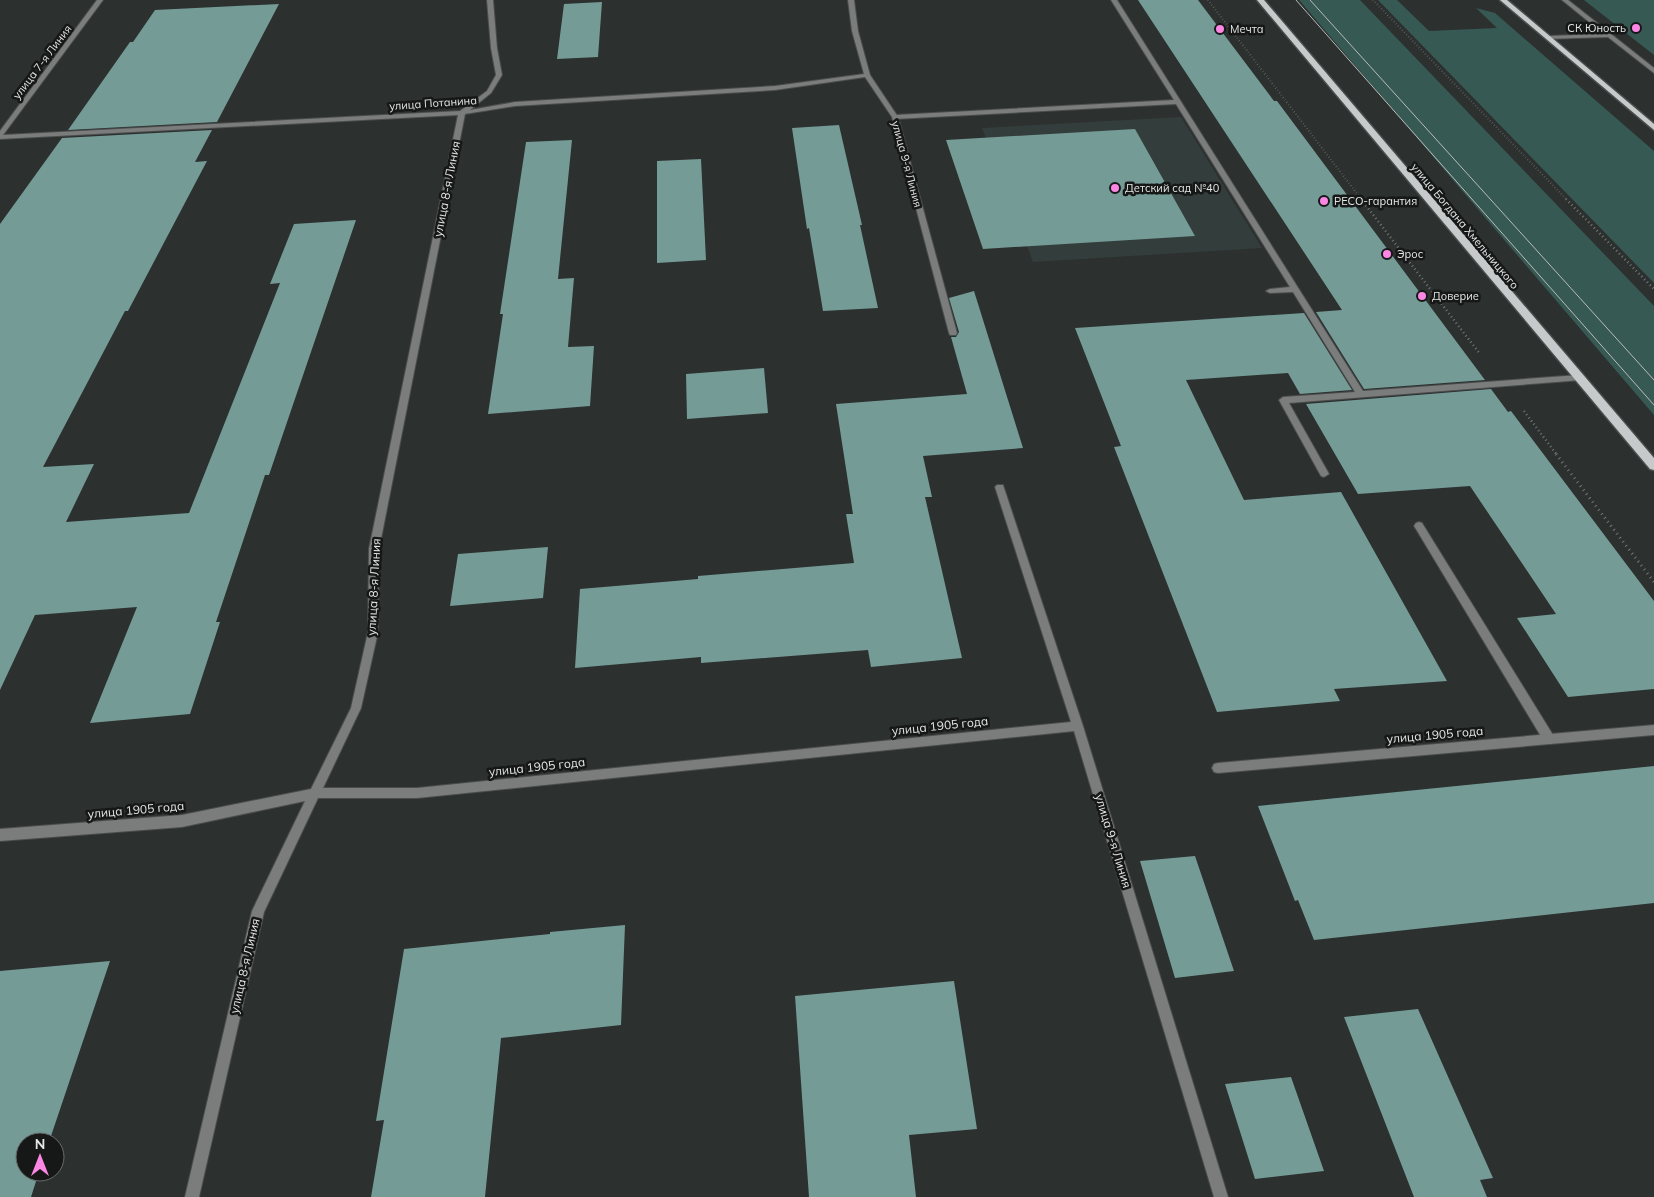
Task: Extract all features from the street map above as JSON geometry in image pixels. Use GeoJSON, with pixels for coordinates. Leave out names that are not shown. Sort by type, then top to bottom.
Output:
{"type":"FeatureCollection","features":[{"type":"Feature","properties":{"kind":"main road","name":"улица Богдана Хмельницкого"},"geometry":{"type":"LineString","coordinates":[[1260,0],[1654,466]]}},
{"type":"Feature","properties":{"kind":"main road"},"geometry":{"type":"LineString","coordinates":[[1504,0],[1654,128]]}},
{"type":"Feature","properties":{"kind":"street","name":"улица 7-я Линия"},"geometry":{"type":"LineString","coordinates":[[0,136],[100,0]]}},
{"type":"Feature","properties":{"kind":"street"},"geometry":{"type":"LineString","coordinates":[[462,113],[489,92],[499,75],[494,48],[490,0]]}},
{"type":"Feature","properties":{"kind":"street","name":"улица 9-я Линия"},"geometry":{"type":"LineString","coordinates":[[851,0],[855,31],[866,75],[895,117],[953,334]]}},
{"type":"Feature","properties":{"kind":"street"},"geometry":{"type":"LineString","coordinates":[[1114,0],[1362,394]]}},
{"type":"Feature","properties":{"kind":"street"},"geometry":{"type":"LineString","coordinates":[[1565,0],[1654,71]]}},
{"type":"Feature","properties":{"kind":"street"},"geometry":{"type":"LineString","coordinates":[[1548,38],[1609,35]]}},
{"type":"Feature","properties":{"kind":"street","name":"улица Потанина"},"geometry":{"type":"LineString","coordinates":[[0,136],[462,113],[515,104],[775,88],[866,75]]}},
{"type":"Feature","properties":{"kind":"street"},"geometry":{"type":"LineString","coordinates":[[895,117],[1178,102]]}},
{"type":"Feature","properties":{"kind":"street","name":"улица 8-я Линия"},"geometry":{"type":"LineString","coordinates":[[192,1197],[258,911],[356,708],[373,632],[374,549],[462,113]]}},
{"type":"Feature","properties":{"kind":"street"},"geometry":{"type":"LineString","coordinates":[[1270,291],[1296,289]]}},
{"type":"Feature","properties":{"kind":"street"},"geometry":{"type":"LineString","coordinates":[[1324,474],[1283,400],[1579,378]]}},
{"type":"Feature","properties":{"kind":"street","name":"улица 9-я Линия"},"geometry":{"type":"LineString","coordinates":[[1000,487],[1078,726],[1222,1197]]}},
{"type":"Feature","properties":{"kind":"street"},"geometry":{"type":"LineString","coordinates":[[1419,526],[1549,739]]}},
{"type":"Feature","properties":{"kind":"street","name":"улица 1905 года"},"geometry":{"type":"LineString","coordinates":[[0,835],[182,821],[316,793],[417,793],[1078,726]]}},
{"type":"Feature","properties":{"kind":"street","name":"улица 1905 года"},"geometry":{"type":"LineString","coordinates":[[1218,768],[1654,730]]}},
{"type":"Feature","properties":{"kind":"path"},"geometry":{"type":"LineString","coordinates":[[1208,0],[1654,582]]}},
{"type":"Feature","properties":{"kind":"path"},"geometry":{"type":"LineString","coordinates":[[1373,0],[1654,290]]}},
{"type":"Feature","properties":{"kind":"shaded area"},"geometry":{"type":"Polygon","coordinates":[[[1299,0],[1360,0],[1654,306],[1654,415],[1299,0]]]}},
{"type":"Feature","properties":{"kind":"shaded area"},"geometry":{"type":"Polygon","coordinates":[[[1378,0],[1397,0],[1429,31],[1497,28],[1476,8],[1495,13],[1654,151],[1654,283],[1378,0]]]}},
{"type":"Feature","properties":{"kind":"shaded area","name":"СК Юность"},"geometry":{"type":"Polygon","coordinates":[[[1584,0],[1654,0],[1654,55],[1584,0]]]}},
{"type":"Feature","properties":{"kind":"shaded area","name":"Детский сад №40"},"geometry":{"type":"Polygon","coordinates":[[[1181,117],[1262,248],[1033,262],[982,128],[1181,117]]]}},
{"type":"Feature","properties":{"kind":"building"},"geometry":{"type":"Polygon","coordinates":[[[1138,0],[1198,0],[1274,101],[1277,101],[1485,380],[1364,389],[1316,312],[1342,310],[1138,0]]]}},
{"type":"Feature","properties":{"kind":"building"},"geometry":{"type":"Polygon","coordinates":[[[602,2],[598,57],[557,59],[564,4],[602,2]]]}},
{"type":"Feature","properties":{"kind":"building"},"geometry":{"type":"Polygon","coordinates":[[[279,4],[217,122],[68,130],[155,10],[279,4]]]}},
{"type":"Feature","properties":{"kind":"building"},"geometry":{"type":"Polygon","coordinates":[[[839,125],[862,225],[860,225],[878,308],[823,311],[809,228],[807,229],[792,128],[839,125]]]}},
{"type":"Feature","properties":{"kind":"building","name":"Детский сад №40"},"geometry":{"type":"Polygon","coordinates":[[[1135,129],[1195,236],[983,249],[946,140],[1135,129]]]}},
{"type":"Feature","properties":{"kind":"building"},"geometry":{"type":"Polygon","coordinates":[[[212,130],[195,162],[207,161],[43,467],[94,464],[66,522],[189,513],[280,283],[270,284],[294,224],[356,220],[269,475],[265,475],[216,622],[220,622],[190,714],[90,723],[137,607],[35,615],[0,690],[0,224],[62,138],[212,130]]]}},
{"type":"Feature","properties":{"kind":"building"},"geometry":{"type":"Polygon","coordinates":[[[572,140],[558,279],[574,278],[568,347],[594,346],[590,406],[488,414],[503,314],[500,314],[526,142],[572,140]]]}},
{"type":"Feature","properties":{"kind":"building"},"geometry":{"type":"Polygon","coordinates":[[[701,159],[706,260],[657,263],[657,161],[701,159]]]}},
{"type":"Feature","properties":{"kind":"building"},"geometry":{"type":"Polygon","coordinates":[[[974,291],[1023,448],[923,456],[932,497],[925,497],[962,658],[871,667],[868,650],[701,663],[701,657],[575,668],[580,589],[698,579],[698,576],[854,563],[846,514],[853,514],[836,404],[967,394],[951,337],[956,337],[959,332],[949,298],[974,291]]]}},
{"type":"Feature","properties":{"kind":"building"},"geometry":{"type":"Polygon","coordinates":[[[1304,313],[1352,390],[1300,394],[1288,373],[1186,380],[1244,500],[1341,492],[1447,681],[1334,689],[1340,701],[1217,712],[1114,447],[1121,446],[1075,328],[1304,313]]]}},
{"type":"Feature","properties":{"kind":"building"},"geometry":{"type":"Polygon","coordinates":[[[764,368],[768,413],[687,419],[686,374],[764,368]]]}},
{"type":"Feature","properties":{"kind":"building"},"geometry":{"type":"Polygon","coordinates":[[[1491,389],[1508,412],[1511,411],[1654,601],[1654,689],[1568,697],[1517,618],[1556,614],[1470,486],[1358,494],[1306,404],[1491,389]]]}},
{"type":"Feature","properties":{"kind":"building"},"geometry":{"type":"Polygon","coordinates":[[[548,547],[543,598],[450,606],[458,554],[548,547]]]}},
{"type":"Feature","properties":{"kind":"building"},"geometry":{"type":"Polygon","coordinates":[[[1654,766],[1654,903],[1314,940],[1298,900],[1295,901],[1258,806],[1654,766]]]}},
{"type":"Feature","properties":{"kind":"building"},"geometry":{"type":"Polygon","coordinates":[[[1195,856],[1234,971],[1175,978],[1140,861],[1195,856]]]}},
{"type":"Feature","properties":{"kind":"building"},"geometry":{"type":"Polygon","coordinates":[[[625,925],[621,1025],[501,1038],[485,1197],[371,1197],[384,1120],[376,1121],[404,949],[625,925]]]}},
{"type":"Feature","properties":{"kind":"building"},"geometry":{"type":"Polygon","coordinates":[[[110,961],[52,1132],[15,1132],[15,1182],[36,1182],[31,1197],[0,1197],[0,971],[110,961]]]}},
{"type":"Feature","properties":{"kind":"building"},"geometry":{"type":"Polygon","coordinates":[[[954,981],[977,1129],[909,1135],[916,1197],[809,1197],[795,996],[954,981]]]}},
{"type":"Feature","properties":{"kind":"building"},"geometry":{"type":"Polygon","coordinates":[[[1418,1009],[1493,1178],[1480,1180],[1487,1197],[1414,1197],[1344,1017],[1418,1009]]]}},
{"type":"Feature","properties":{"kind":"building"},"geometry":{"type":"Polygon","coordinates":[[[1291,1077],[1324,1171],[1255,1179],[1225,1084],[1291,1077]]]}},
{"type":"Feature","properties":{"kind":"tram line"},"geometry":{"type":"LineString","coordinates":[[1296,0],[1654,405]]}},
{"type":"Feature","properties":{"kind":"tram line"},"geometry":{"type":"LineString","coordinates":[[1310,0],[1654,380]]}},
{"type":"Feature","properties":{"kind":"place","name":"СК Юность"},"geometry":{"type":"Point","coordinates":[1636,28]}},
{"type":"Feature","properties":{"kind":"place","name":"Мечта"},"geometry":{"type":"Point","coordinates":[1220,29]}},
{"type":"Feature","properties":{"kind":"place","name":"Детский сад №40"},"geometry":{"type":"Point","coordinates":[1115,188]}},
{"type":"Feature","properties":{"kind":"place","name":"РЕСО-гарантия"},"geometry":{"type":"Point","coordinates":[1324,201]}},
{"type":"Feature","properties":{"kind":"place","name":"Эрос"},"geometry":{"type":"Point","coordinates":[1387,254]}},
{"type":"Feature","properties":{"kind":"place","name":"Доверие"},"geometry":{"type":"Point","coordinates":[1422,296]}}]}
